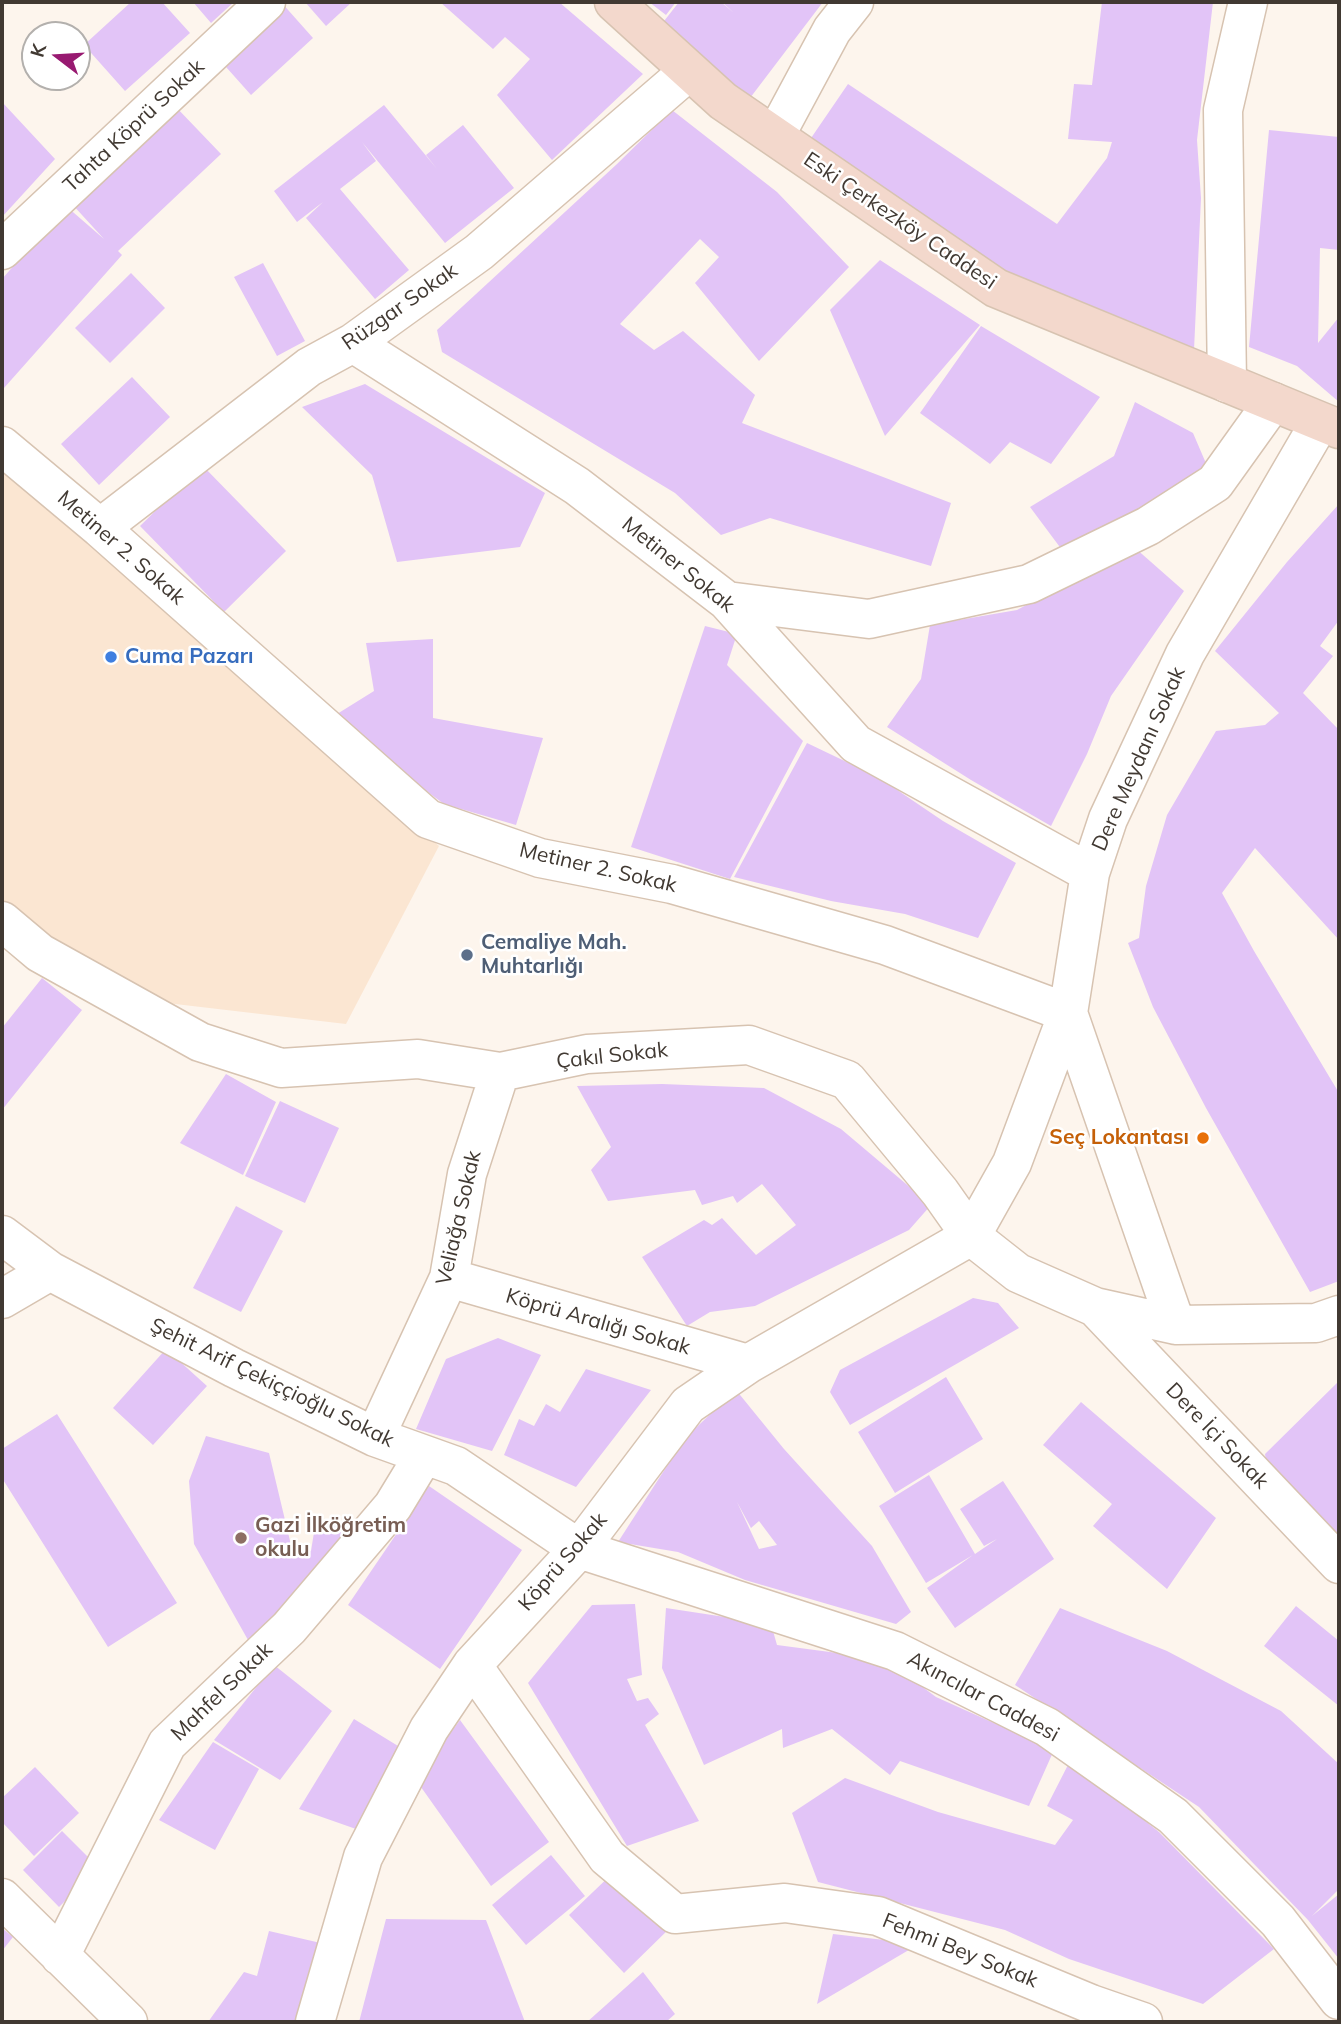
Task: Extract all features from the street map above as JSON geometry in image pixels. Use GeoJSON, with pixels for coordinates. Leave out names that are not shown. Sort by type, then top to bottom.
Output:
{"type":"FeatureCollection","features":[{"type":"Feature","properties":{"kind":"street","name":"Tahta Köprü Sokak"},"geometry":{"type":"LineString","coordinates":[[2,250],[266,2]]}},
{"type":"Feature","properties":{"kind":"street","name":"Eski Çerkezköy Caddesi"},"geometry":{"type":"LineString","coordinates":[[614,2],[723,101],[996,288],[1330,425]]}},
{"type":"Feature","properties":{"kind":"street"},"geometry":{"type":"LineString","coordinates":[[775,136],[832,30],[854,2]]}},
{"type":"Feature","properties":{"kind":"street"},"geometry":{"type":"LineString","coordinates":[[1227,383],[1223,110],[1248,2]]}},
{"type":"Feature","properties":{"kind":"street","name":"Rüzgar Sokak"},"geometry":{"type":"LineString","coordinates":[[100,528],[309,367],[353,343],[479,252],[689,71]]}},
{"type":"Feature","properties":{"kind":"street","name":"Metiner Sokak"},"geometry":{"type":"LineString","coordinates":[[353,343],[577,486],[727,601],[856,744],[1090,873]]}},
{"type":"Feature","properties":{"kind":"street"},"geometry":{"type":"LineString","coordinates":[[727,601],[869,619],[1029,584],[1148,526],[1215,483],[1273,402]]}},
{"type":"Feature","properties":{"kind":"street","name":"Dere Meydanı Sokak"},"geometry":{"type":"LineString","coordinates":[[971,1236],[1012,1163],[1068,1013],[1090,873],[1108,819],[1185,654],[1330,425]]}},
{"type":"Feature","properties":{"kind":"street","name":"Metiner 2. Sokak"},"geometry":{"type":"LineString","coordinates":[[2,446],[100,528],[428,819],[540,858],[672,884],[885,945],[1068,1013]]}},
{"type":"Feature","properties":{"kind":"street","name":"Çakıl Sokak"},"geometry":{"type":"LineString","coordinates":[[2,921],[40,953],[200,1042],[281,1068],[418,1059],[500,1072],[587,1054],[749,1045],[762,1049],[847,1080],[940,1192],[971,1236],[1018,1273],[1095,1307]]}},
{"type":"Feature","properties":{"kind":"street"},"geometry":{"type":"LineString","coordinates":[[1068,1013],[1176,1325]]}},
{"type":"Feature","properties":{"kind":"street","name":"Veliağa Sokak"},"geometry":{"type":"LineString","coordinates":[[375,1437],[449,1278],[467,1174],[500,1072]]}},
{"type":"Feature","properties":{"kind":"street","name":"Şehit Arif Çekiççioğlu Sokak"},"geometry":{"type":"LineString","coordinates":[[2,1235],[50,1271],[234,1368],[375,1437],[456,1466],[579,1549]]}},
{"type":"Feature","properties":{"kind":"street","name":"Köprü Sokak"},"geometry":{"type":"LineString","coordinates":[[315,2022],[363,1857],[429,1729],[472,1665],[579,1549],[688,1405],[748,1364],[971,1236]]}},
{"type":"Feature","properties":{"kind":"street"},"geometry":{"type":"LineString","coordinates":[[2,1299],[50,1271]]}},
{"type":"Feature","properties":{"kind":"street","name":"Köprü Aralığı Sokak"},"geometry":{"type":"LineString","coordinates":[[449,1278],[748,1364]]}},
{"type":"Feature","properties":{"kind":"street"},"geometry":{"type":"LineString","coordinates":[[1095,1307],[1176,1325],[1316,1323],[1339,1315]]}},
{"type":"Feature","properties":{"kind":"street","name":"Dere İçi Sokak"},"geometry":{"type":"LineString","coordinates":[[1095,1307],[1339,1564]]}},
{"type":"Feature","properties":{"kind":"street","name":"Mahfel Sokak"},"geometry":{"type":"LineString","coordinates":[[60,1956],[167,1744],[289,1629],[393,1506],[424,1455]]}},
{"type":"Feature","properties":{"kind":"street","name":"Akıncılar Caddesi"},"geometry":{"type":"LineString","coordinates":[[579,1549],[895,1651],[1047,1727],[1173,1816],[1279,1921],[1339,2000]]}},
{"type":"Feature","properties":{"kind":"street","name":"Fehmi Bey Sokak"},"geometry":{"type":"LineString","coordinates":[[472,1665],[607,1857],[675,1913],[785,1903],[878,1916],[1091,2004],[1143,2022]]}},
{"type":"Feature","properties":{"kind":"street"},"geometry":{"type":"LineString","coordinates":[[2,1898],[128,2022]]}},
{"type":"Feature","properties":{"kind":"shaded area","name":"Cuma Pazarı"},"geometry":{"type":"Polygon","coordinates":[[[2,467],[439,846],[346,1024],[158,1002],[42,936],[2,905],[2,467]]]}},
{"type":"Feature","properties":{"kind":"building"},"geometry":{"type":"Polygon","coordinates":[[[131,2],[162,2],[190,33],[125,91],[91,53],[91,39],[131,2]]]}},
{"type":"Feature","properties":{"kind":"building"},"geometry":{"type":"Polygon","coordinates":[[[193,2],[234,2],[211,23],[193,2]]]}},
{"type":"Feature","properties":{"kind":"building"},"geometry":{"type":"Polygon","coordinates":[[[281,2],[313,38],[251,95],[218,58],[281,2]]]}},
{"type":"Feature","properties":{"kind":"building"},"geometry":{"type":"Polygon","coordinates":[[[305,2],[352,2],[326,26],[305,2]]]}},
{"type":"Feature","properties":{"kind":"building"},"geometry":{"type":"Polygon","coordinates":[[[440,2],[559,2],[643,74],[552,160],[497,95],[530,59],[505,37],[493,49],[440,2]]]}},
{"type":"Feature","properties":{"kind":"building"},"geometry":{"type":"Polygon","coordinates":[[[649,2],[676,2],[666,15],[649,2]]]}},
{"type":"Feature","properties":{"kind":"building"},"geometry":{"type":"Polygon","coordinates":[[[679,2],[721,2],[734,13],[722,2],[823,2],[747,102],[657,30],[679,2]]]}},
{"type":"Feature","properties":{"kind":"building"},"geometry":{"type":"Polygon","coordinates":[[[1102,2],[1213,2],[1197,140],[1201,198],[1194,350],[1037,294],[809,141],[848,84],[1057,224],[1107,158],[1112,142],[1068,139],[1074,84],[1092,85],[1102,2]]]}},
{"type":"Feature","properties":{"kind":"building"},"geometry":{"type":"Polygon","coordinates":[[[2,102],[55,159],[2,217],[2,102]]]}},
{"type":"Feature","properties":{"kind":"building"},"geometry":{"type":"Polygon","coordinates":[[[384,105],[437,169],[426,155],[463,125],[514,188],[445,243],[362,142],[376,161],[340,189],[409,270],[375,299],[306,218],[323,202],[297,222],[274,191],[384,105]]]}},
{"type":"Feature","properties":{"kind":"building"},"geometry":{"type":"Polygon","coordinates":[[[175,106],[221,154],[118,251],[122,255],[4,388],[2,387],[2,279],[66,206],[104,239],[71,203],[175,106]]]}},
{"type":"Feature","properties":{"kind":"building"},"geometry":{"type":"Polygon","coordinates":[[[672,110],[777,192],[849,267],[759,361],[695,283],[719,257],[700,239],[620,324],[654,350],[683,331],[755,395],[742,423],[951,503],[931,566],[770,518],[721,535],[675,493],[442,352],[437,330],[672,110]]]}},
{"type":"Feature","properties":{"kind":"building"},"geometry":{"type":"Polygon","coordinates":[[[1269,130],[1339,137],[1339,250],[1320,248],[1318,343],[1339,317],[1339,402],[1297,366],[1249,347],[1269,130]]]}},
{"type":"Feature","properties":{"kind":"building"},"geometry":{"type":"Polygon","coordinates":[[[880,260],[980,325],[885,436],[830,310],[880,260]]]}},
{"type":"Feature","properties":{"kind":"building"},"geometry":{"type":"Polygon","coordinates":[[[263,263],[305,341],[277,356],[234,277],[263,263]]]}},
{"type":"Feature","properties":{"kind":"building"},"geometry":{"type":"Polygon","coordinates":[[[131,273],[165,308],[110,363],[75,328],[131,273]]]}},
{"type":"Feature","properties":{"kind":"building"},"geometry":{"type":"Polygon","coordinates":[[[981,326],[1100,397],[1051,464],[1010,442],[990,464],[920,413],[981,326]]]}},
{"type":"Feature","properties":{"kind":"building"},"geometry":{"type":"Polygon","coordinates":[[[132,377],[170,417],[99,485],[61,444],[132,377]]]}},
{"type":"Feature","properties":{"kind":"building"},"geometry":{"type":"Polygon","coordinates":[[[365,384],[545,493],[520,547],[397,562],[372,475],[302,407],[365,384]]]}},
{"type":"Feature","properties":{"kind":"building"},"geometry":{"type":"Polygon","coordinates":[[[1135,402],[1193,433],[1211,475],[1068,558],[1030,507],[1114,456],[1135,402]]]}},
{"type":"Feature","properties":{"kind":"building"},"geometry":{"type":"Polygon","coordinates":[[[202,465],[286,551],[224,612],[140,526],[202,465]]]}},
{"type":"Feature","properties":{"kind":"building"},"geometry":{"type":"Polygon","coordinates":[[[1339,504],[1339,620],[1320,646],[1333,656],[1303,693],[1339,730],[1339,940],[1255,848],[1222,893],[1339,1093],[1339,1281],[1310,1292],[1206,1108],[1153,1007],[1128,943],[1139,938],[1146,886],[1167,815],[1216,731],[1265,725],[1279,713],[1215,651],[1287,562],[1339,504]]]}},
{"type":"Feature","properties":{"kind":"building"},"geometry":{"type":"Polygon","coordinates":[[[1134,547],[1184,591],[1111,696],[1087,754],[1051,826],[887,727],[921,679],[930,625],[1017,610],[1134,547]]]}},
{"type":"Feature","properties":{"kind":"building"},"geometry":{"type":"Polygon","coordinates":[[[705,626],[737,634],[727,665],[803,741],[730,879],[631,847],[705,626]]]}},
{"type":"Feature","properties":{"kind":"building"},"geometry":{"type":"Polygon","coordinates":[[[433,639],[433,718],[543,738],[516,825],[444,804],[329,719],[374,691],[366,643],[433,639]]]}},
{"type":"Feature","properties":{"kind":"building"},"geometry":{"type":"Polygon","coordinates":[[[807,743],[878,777],[943,821],[1016,863],[978,938],[905,914],[831,901],[734,877],[807,743]]]}},
{"type":"Feature","properties":{"kind":"building"},"geometry":{"type":"Polygon","coordinates":[[[42,978],[82,1010],[2,1110],[2,1028],[42,978]]]}},
{"type":"Feature","properties":{"kind":"building"},"geometry":{"type":"Polygon","coordinates":[[[226,1074],[276,1102],[243,1175],[180,1143],[226,1074]]]}},
{"type":"Feature","properties":{"kind":"building"},"geometry":{"type":"Polygon","coordinates":[[[662,1084],[764,1088],[841,1129],[931,1205],[909,1230],[755,1306],[710,1312],[687,1326],[642,1257],[704,1220],[712,1225],[722,1218],[756,1255],[796,1225],[762,1184],[737,1203],[733,1196],[702,1205],[695,1190],[608,1201],[591,1170],[611,1147],[577,1086],[662,1084]]]}},
{"type":"Feature","properties":{"kind":"building"},"geometry":{"type":"Polygon","coordinates":[[[280,1101],[339,1128],[305,1203],[245,1176],[280,1101]]]}},
{"type":"Feature","properties":{"kind":"building"},"geometry":{"type":"Polygon","coordinates":[[[236,1206],[283,1231],[241,1312],[193,1288],[236,1206]]]}},
{"type":"Feature","properties":{"kind":"building"},"geometry":{"type":"Polygon","coordinates":[[[973,1298],[998,1303],[1019,1328],[850,1425],[830,1392],[840,1370],[973,1298]]]}},
{"type":"Feature","properties":{"kind":"building"},"geometry":{"type":"Polygon","coordinates":[[[498,1338],[541,1355],[492,1451],[416,1429],[446,1359],[498,1338]]]}},
{"type":"Feature","properties":{"kind":"building"},"geometry":{"type":"Polygon","coordinates":[[[166,1349],[207,1386],[153,1445],[113,1408],[166,1349]]]}},
{"type":"Feature","properties":{"kind":"building"},"geometry":{"type":"Polygon","coordinates":[[[586,1369],[651,1390],[576,1487],[504,1455],[519,1419],[534,1426],[546,1404],[560,1412],[586,1369]]]}},
{"type":"Feature","properties":{"kind":"building"},"geometry":{"type":"Polygon","coordinates":[[[946,1377],[983,1439],[895,1493],[858,1432],[946,1377]]]}},
{"type":"Feature","properties":{"kind":"building"},"geometry":{"type":"Polygon","coordinates":[[[1339,1381],[1339,1544],[1269,1483],[1265,1454],[1339,1381]]]}},
{"type":"Feature","properties":{"kind":"building"},"geometry":{"type":"Polygon","coordinates":[[[736,1390],[784,1449],[872,1546],[911,1612],[896,1624],[745,1580],[678,1552],[618,1542],[685,1438],[736,1390]],[[737,1502],[759,1549],[777,1545],[759,1521],[751,1528],[737,1502]]]}},
{"type":"Feature","properties":{"kind":"building"},"geometry":{"type":"Polygon","coordinates":[[[1081,1402],[1216,1518],[1167,1589],[1093,1526],[1112,1504],[1043,1445],[1081,1402]]]}},
{"type":"Feature","properties":{"kind":"building"},"geometry":{"type":"Polygon","coordinates":[[[57,1414],[177,1603],[108,1647],[2,1478],[2,1449],[57,1414]]]}},
{"type":"Feature","properties":{"kind":"building","name":"Gazi İlköğretim okulu"},"geometry":{"type":"Polygon","coordinates":[[[206,1436],[269,1453],[291,1545],[311,1551],[316,1520],[359,1532],[248,1640],[194,1544],[189,1481],[206,1436]]]}},
{"type":"Feature","properties":{"kind":"building"},"geometry":{"type":"Polygon","coordinates":[[[929,1475],[975,1554],[997,1539],[984,1546],[960,1509],[1003,1481],[1054,1559],[955,1628],[927,1588],[973,1555],[926,1583],[879,1506],[929,1475]]]}},
{"type":"Feature","properties":{"kind":"building"},"geometry":{"type":"Polygon","coordinates":[[[429,1486],[522,1550],[440,1669],[348,1605],[429,1486]]]}},
{"type":"Feature","properties":{"kind":"building"},"geometry":{"type":"Polygon","coordinates":[[[635,1604],[642,1675],[627,1679],[637,1701],[648,1698],[659,1714],[645,1725],[699,1821],[627,1846],[528,1683],[592,1605],[635,1604]]]}},
{"type":"Feature","properties":{"kind":"building"},"geometry":{"type":"Polygon","coordinates":[[[1296,1606],[1339,1641],[1339,1706],[1264,1646],[1296,1606]]]}},
{"type":"Feature","properties":{"kind":"building"},"geometry":{"type":"Polygon","coordinates":[[[666,1608],[771,1624],[777,1645],[860,1656],[893,1665],[936,1697],[1054,1750],[1029,1806],[900,1761],[890,1775],[832,1729],[783,1748],[782,1729],[704,1765],[662,1668],[666,1608]]]}},
{"type":"Feature","properties":{"kind":"building"},"geometry":{"type":"Polygon","coordinates":[[[1060,1608],[1167,1651],[1281,1711],[1339,1764],[1339,1889],[1312,1916],[1339,1894],[1339,1959],[1308,1920],[1199,1807],[1015,1685],[1060,1608]]]}},
{"type":"Feature","properties":{"kind":"building"},"geometry":{"type":"Polygon","coordinates":[[[274,1665],[332,1711],[280,1780],[214,1740],[274,1665]]]}},
{"type":"Feature","properties":{"kind":"building"},"geometry":{"type":"Polygon","coordinates":[[[354,1719],[403,1749],[356,1829],[299,1809],[354,1719]]]}},
{"type":"Feature","properties":{"kind":"building"},"geometry":{"type":"Polygon","coordinates":[[[460,1720],[549,1842],[491,1886],[416,1780],[460,1720]]]}},
{"type":"Feature","properties":{"kind":"building"},"geometry":{"type":"Polygon","coordinates":[[[213,1742],[259,1769],[215,1850],[159,1820],[213,1742]]]}},
{"type":"Feature","properties":{"kind":"building"},"geometry":{"type":"Polygon","coordinates":[[[1070,1761],[1159,1832],[1274,1949],[1203,2004],[1069,1959],[1005,1930],[818,1882],[792,1813],[845,1778],[938,1812],[1055,1845],[1073,1820],[1047,1806],[1070,1761]]]}},
{"type":"Feature","properties":{"kind":"building"},"geometry":{"type":"Polygon","coordinates":[[[35,1767],[79,1813],[34,1856],[2,1822],[2,1798],[35,1767]]]}},
{"type":"Feature","properties":{"kind":"building"},"geometry":{"type":"Polygon","coordinates":[[[62,1831],[99,1868],[59,1907],[23,1870],[62,1831]]]}},
{"type":"Feature","properties":{"kind":"building"},"geometry":{"type":"Polygon","coordinates":[[[551,1855],[585,1896],[526,1945],[492,1905],[551,1855]]]}},
{"type":"Feature","properties":{"kind":"building"},"geometry":{"type":"Polygon","coordinates":[[[618,1868],[673,1925],[624,1973],[569,1915],[618,1868]]]}},
{"type":"Feature","properties":{"kind":"building"},"geometry":{"type":"Polygon","coordinates":[[[386,1919],[486,1920],[525,2022],[359,2022],[386,1919]]]}},
{"type":"Feature","properties":{"kind":"building"},"geometry":{"type":"Polygon","coordinates":[[[2,1928],[13,1937],[2,1951],[2,1928]]]}},
{"type":"Feature","properties":{"kind":"building"},"geometry":{"type":"Polygon","coordinates":[[[269,1931],[325,1944],[303,2022],[208,2022],[244,1972],[257,1976],[269,1931]]]}},
{"type":"Feature","properties":{"kind":"building"},"geometry":{"type":"Polygon","coordinates":[[[833,1934],[919,1944],[817,2004],[833,1934]]]}},
{"type":"Feature","properties":{"kind":"building"},"geometry":{"type":"Polygon","coordinates":[[[643,1972],[675,2014],[666,2022],[587,2022],[643,1972]]]}},
{"type":"Feature","properties":{"kind":"place","name":"Cuma Pazarı"},"geometry":{"type":"Point","coordinates":[111,657]}},
{"type":"Feature","properties":{"kind":"place","name":"Cemaliye Mah. Muhtarlığı"},"geometry":{"type":"Point","coordinates":[467,955]}},
{"type":"Feature","properties":{"kind":"place","name":"Seç Lokantası"},"geometry":{"type":"Point","coordinates":[1203,1138]}},
{"type":"Feature","properties":{"kind":"place","name":"Gazi İlköğretim okulu"},"geometry":{"type":"Point","coordinates":[241,1538]}}]}
